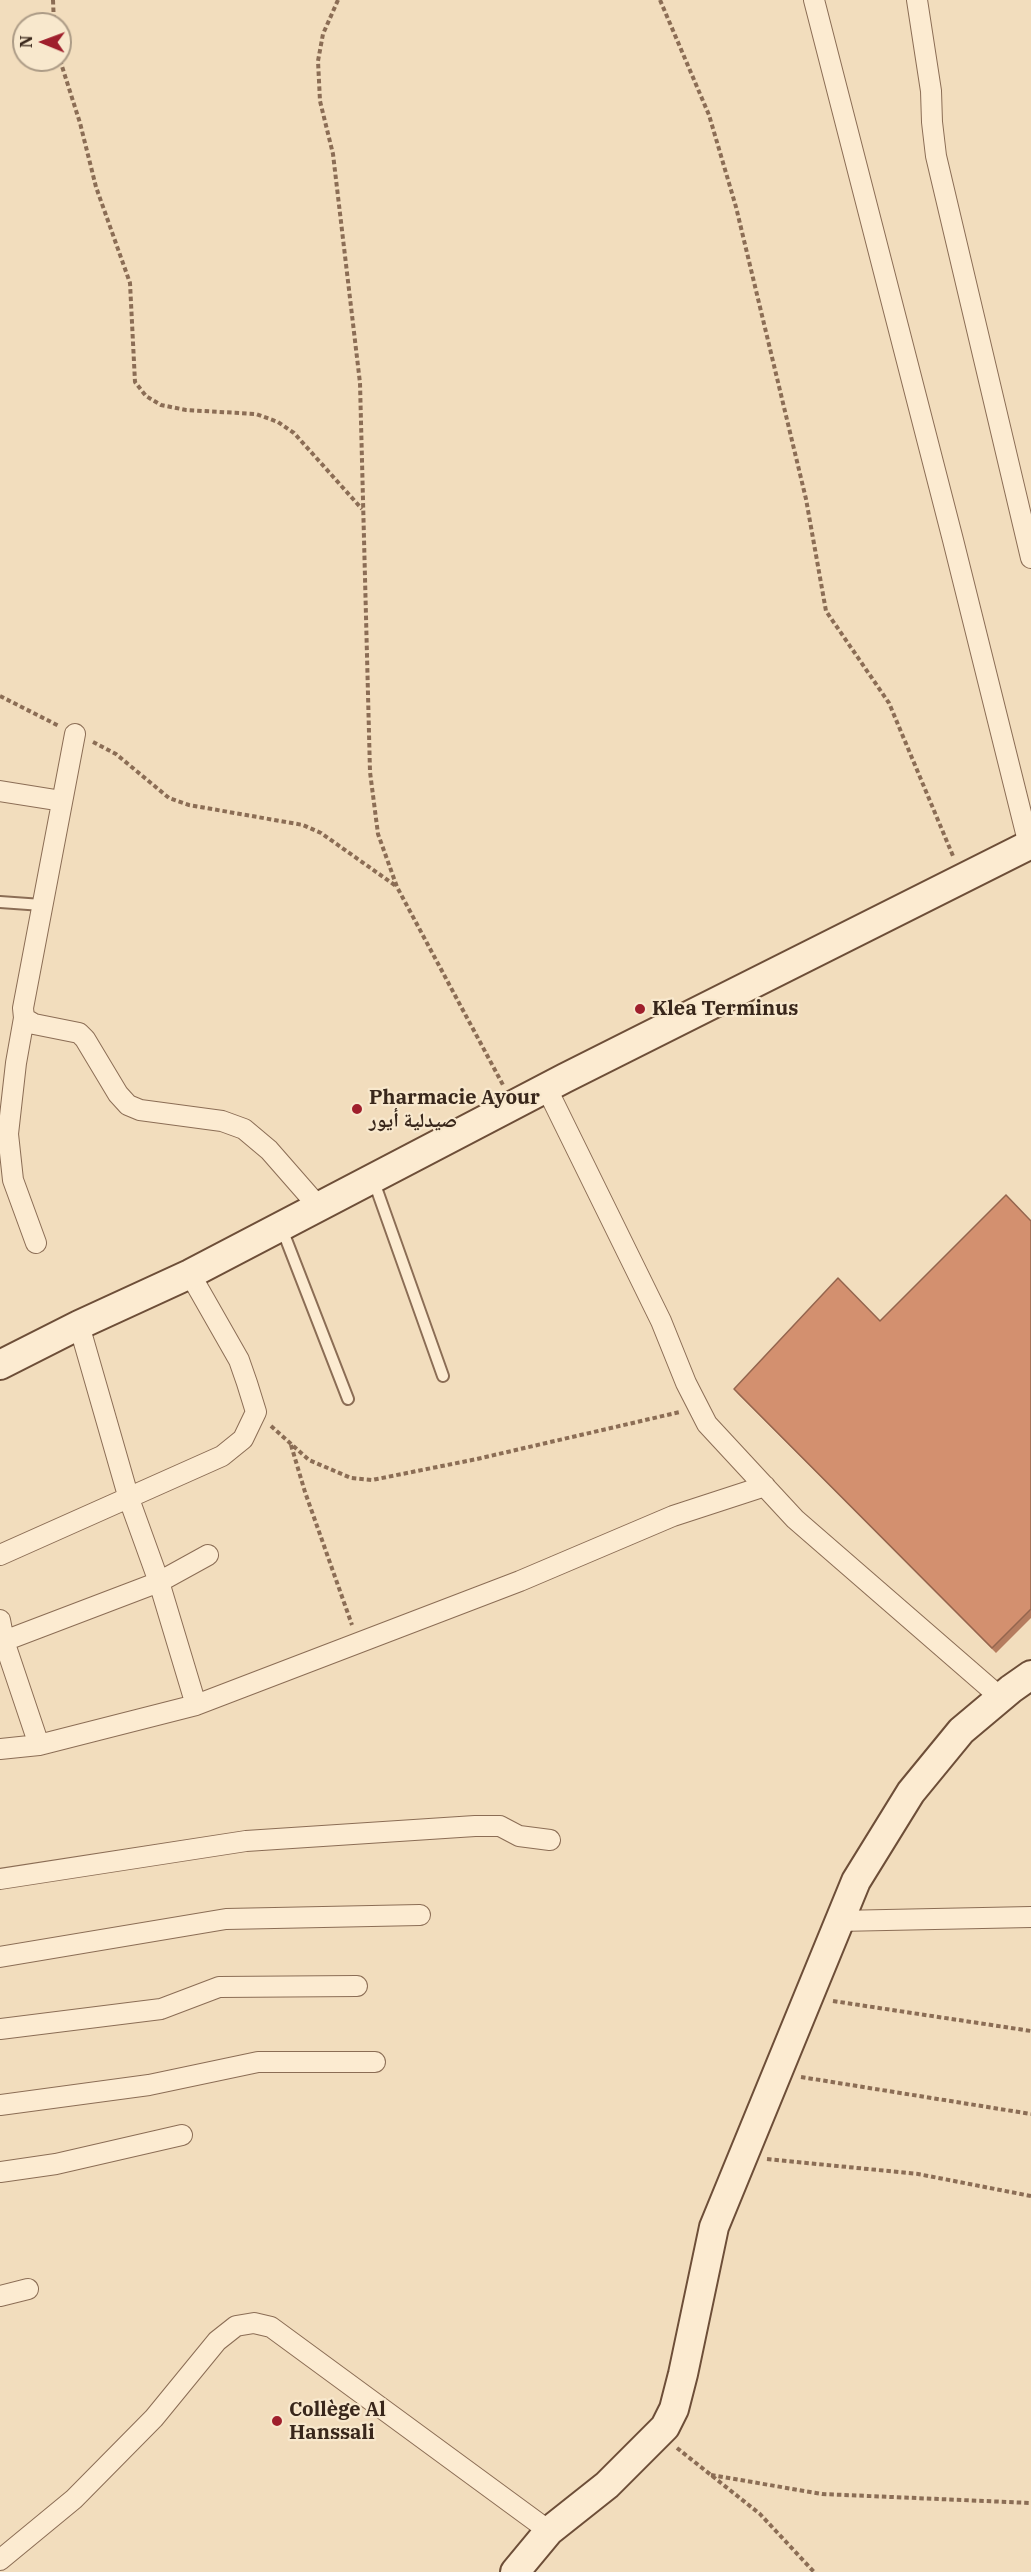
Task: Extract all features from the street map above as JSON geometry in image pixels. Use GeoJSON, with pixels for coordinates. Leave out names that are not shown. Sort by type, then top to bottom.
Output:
{"type":"FeatureCollection","features":[{"type":"Feature","properties":{"kind":"main road"},"geometry":{"type":"LineString","coordinates":[[0,1365],[79,1325],[190,1274],[546,1087],[1030,845]]}},
{"type":"Feature","properties":{"kind":"main road"},"geometry":{"type":"LineString","coordinates":[[515,2572],[549,2531],[607,2485],[666,2427],[674,2409],[714,2228],[856,1881],[911,1792],[961,1731],[1000,1697],[1031,1675]]}},
{"type":"Feature","properties":{"kind":"street"},"geometry":{"type":"LineString","coordinates":[[814,0],[1030,845]]}},
{"type":"Feature","properties":{"kind":"street"},"geometry":{"type":"LineString","coordinates":[[917,0],[931,91],[936,156],[1031,558]]}},
{"type":"Feature","properties":{"kind":"street"},"geometry":{"type":"LineString","coordinates":[[36,1244],[7,1180],[8,1134],[24,1018],[23,1008],[75,734]]}},
{"type":"Feature","properties":{"kind":"street"},"geometry":{"type":"LineString","coordinates":[[0,791],[62,801]]}},
{"type":"Feature","properties":{"kind":"street"},"geometry":{"type":"LineString","coordinates":[[24,1018],[34,1024],[79,1033],[118,1094],[128,1105],[140,1110],[222,1121],[244,1129],[269,1150],[318,1206]]}},
{"type":"Feature","properties":{"kind":"street"},"geometry":{"type":"LineString","coordinates":[[546,1087],[661,1321],[707,1424],[736,1458],[795,1519],[1000,1697]]}},
{"type":"Feature","properties":{"kind":"street"},"geometry":{"type":"LineString","coordinates":[[0,1555],[222,1456],[243,1439],[256,1412],[239,1360],[190,1274]]}},
{"type":"Feature","properties":{"kind":"street"},"geometry":{"type":"LineString","coordinates":[[79,1325],[129,1498],[159,1582],[196,1705]]}},
{"type":"Feature","properties":{"kind":"street"},"geometry":{"type":"LineString","coordinates":[[0,1749],[39,1745],[196,1705],[520,1581],[673,1516],[765,1486]]}},
{"type":"Feature","properties":{"kind":"street"},"geometry":{"type":"LineString","coordinates":[[4,1641],[159,1582],[208,1555]]}},
{"type":"Feature","properties":{"kind":"street"},"geometry":{"type":"LineString","coordinates":[[0,1620],[4,1641],[39,1745]]}},
{"type":"Feature","properties":{"kind":"street"},"geometry":{"type":"LineString","coordinates":[[0,1879],[246,1841],[475,1826],[500,1826],[519,1836],[550,1840]]}},
{"type":"Feature","properties":{"kind":"street"},"geometry":{"type":"LineString","coordinates":[[0,1957],[226,1919],[420,1915]]}},
{"type":"Feature","properties":{"kind":"street"},"geometry":{"type":"LineString","coordinates":[[838,1921],[1031,1917]]}},
{"type":"Feature","properties":{"kind":"street"},"geometry":{"type":"LineString","coordinates":[[0,2029],[161,2009],[219,1987],[357,1986]]}},
{"type":"Feature","properties":{"kind":"street"},"geometry":{"type":"LineString","coordinates":[[0,2105],[149,2085],[258,2062],[375,2062]]}},
{"type":"Feature","properties":{"kind":"street"},"geometry":{"type":"LineString","coordinates":[[0,2172],[56,2164],[182,2135]]}},
{"type":"Feature","properties":{"kind":"street"},"geometry":{"type":"LineString","coordinates":[[0,2296],[28,2289]]}},
{"type":"Feature","properties":{"kind":"street"},"geometry":{"type":"LineString","coordinates":[[0,2560],[74,2499],[146,2426],[217,2341],[236,2326],[254,2323],[271,2327],[549,2531]]}},
{"type":"Feature","properties":{"kind":"lane"},"geometry":{"type":"LineString","coordinates":[[0,902],[42,905]]}},
{"type":"Feature","properties":{"kind":"lane"},"geometry":{"type":"LineString","coordinates":[[372,1178],[443,1376]]}},
{"type":"Feature","properties":{"kind":"lane"},"geometry":{"type":"LineString","coordinates":[[281,1226],[348,1399]]}},
{"type":"Feature","properties":{"kind":"path"},"geometry":{"type":"LineString","coordinates":[[338,0],[323,34],[318,61],[320,101],[333,154],[360,383],[370,772],[378,834],[397,887],[514,1104]]}},
{"type":"Feature","properties":{"kind":"path"},"geometry":{"type":"LineString","coordinates":[[660,0],[710,115],[736,207],[806,499],[826,610],[889,703],[963,879]]}},
{"type":"Feature","properties":{"kind":"path"},"geometry":{"type":"LineString","coordinates":[[64,72],[80,123],[96,187],[130,283],[135,382],[146,396],[161,405],[186,410],[256,414],[278,422],[294,433],[363,510]]}},
{"type":"Feature","properties":{"kind":"path"},"geometry":{"type":"LineString","coordinates":[[0,696],[116,754],[170,798],[189,805],[303,825],[321,833],[397,887]]}},
{"type":"Feature","properties":{"kind":"path"},"geometry":{"type":"LineString","coordinates":[[256,1412],[309,1460],[351,1478],[372,1480],[477,1459],[698,1408]]}},
{"type":"Feature","properties":{"kind":"path"},"geometry":{"type":"LineString","coordinates":[[291,1445],[318,1532],[359,1642]]}},
{"type":"Feature","properties":{"kind":"path"},"geometry":{"type":"LineString","coordinates":[[807,1998],[1031,2031]]}},
{"type":"Feature","properties":{"kind":"path"},"geometry":{"type":"LineString","coordinates":[[777,2073],[1031,2114]]}},
{"type":"Feature","properties":{"kind":"path"},"geometry":{"type":"LineString","coordinates":[[742,2157],[918,2174],[1031,2196]]}},
{"type":"Feature","properties":{"kind":"path"},"geometry":{"type":"LineString","coordinates":[[659,2434],[760,2514],[814,2572]]}},
{"type":"Feature","properties":{"kind":"path"},"geometry":{"type":"LineString","coordinates":[[711,2475],[822,2494],[1031,2503]]}},
{"type":"Feature","properties":{"kind":"building"},"geometry":{"type":"Polygon","coordinates":[[[1006,1195],[1031,1221],[1031,1609],[992,1648],[734,1389],[838,1278],[880,1321],[1006,1195]]]}},
{"type":"Feature","properties":{"kind":"place","name":"Klea Terminus"},"geometry":{"type":"Point","coordinates":[640,1009]}},
{"type":"Feature","properties":{"kind":"place","name":"Pharmacie Ayour صيدلية أيور"},"geometry":{"type":"Point","coordinates":[357,1109]}},
{"type":"Feature","properties":{"kind":"place","name":"Collège Al Hanssali"},"geometry":{"type":"Point","coordinates":[277,2421]}}]}
